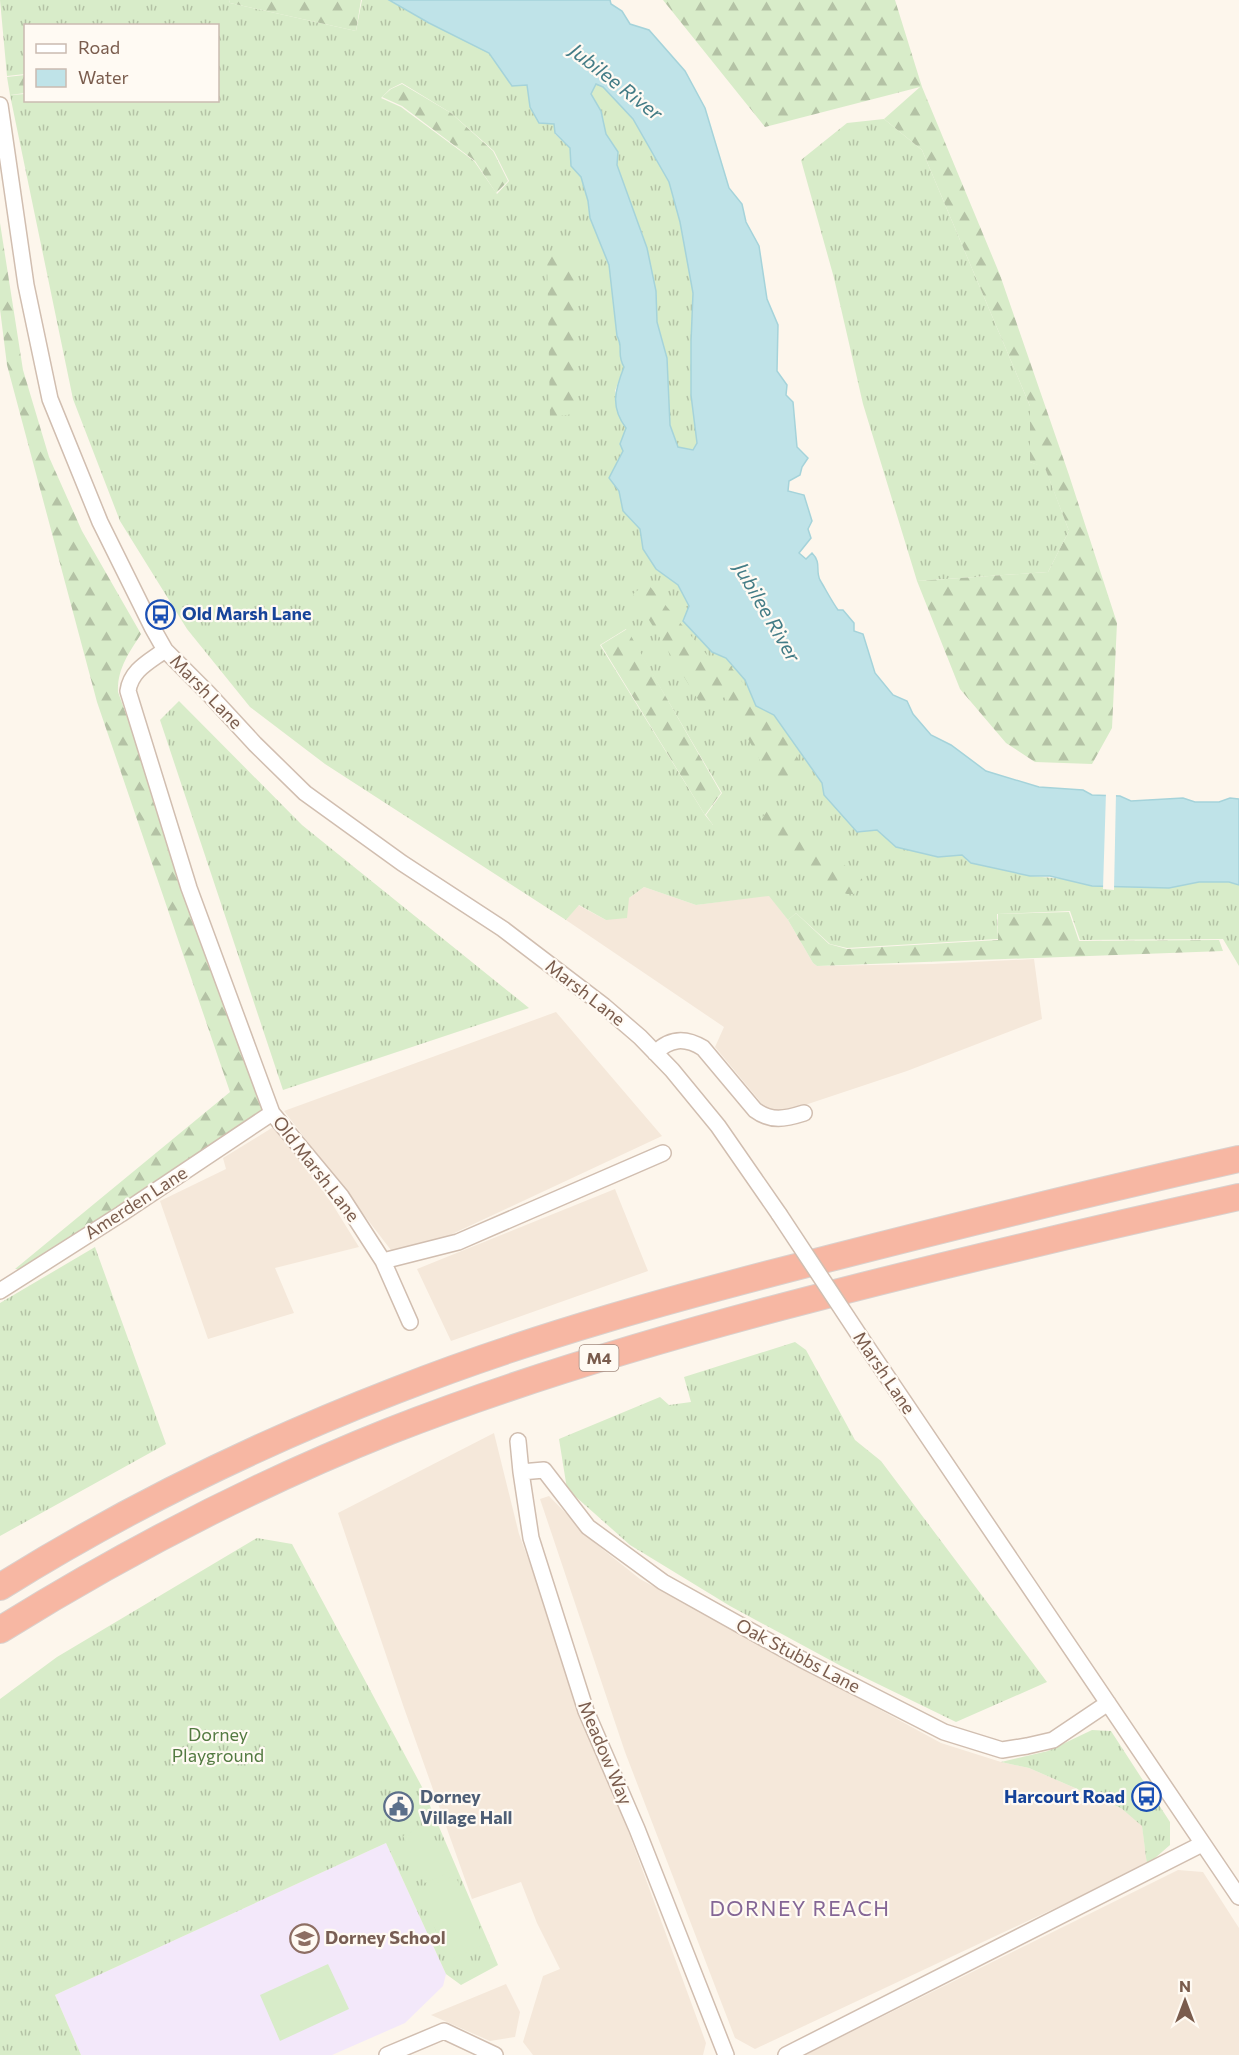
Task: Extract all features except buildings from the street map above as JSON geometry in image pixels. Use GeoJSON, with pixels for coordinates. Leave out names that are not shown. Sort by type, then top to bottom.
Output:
{"type":"FeatureCollection","features":[{"type":"Feature","properties":{"kind":"highway","name":"M4"},"geometry":{"type":"LineString","coordinates":[[0,1587],[132,1512],[236,1460],[386,1394],[485,1358],[655,1304],[934,1232],[1239,1159]]}},
{"type":"Feature","properties":{"kind":"highway","name":"M4"},"geometry":{"type":"LineString","coordinates":[[0,1630],[89,1576],[216,1508],[377,1437],[468,1401],[632,1347],[762,1312],[874,1283],[1239,1197]]}},
{"type":"Feature","properties":{"kind":"street","name":"Marsh Lane"},"geometry":{"type":"LineString","coordinates":[[0,105],[26,285],[50,399],[100,522],[165,650],[305,793],[402,863],[503,929],[604,1006],[672,1070],[718,1126],[779,1214],[1239,1897]]}},
{"type":"Feature","properties":{"kind":"street","name":"Old Marsh Lane"},"geometry":{"type":"LineString","coordinates":[[165,650],[135,672],[129,681],[128,691],[189,888],[272,1113],[341,1196],[383,1261],[410,1322]]}},
{"type":"Feature","properties":{"kind":"street"},"geometry":{"type":"LineString","coordinates":[[655,1053],[663,1045],[675,1040],[697,1044],[762,1115],[778,1119],[804,1113]]}},
{"type":"Feature","properties":{"kind":"street","name":"Amerden Lane"},"geometry":{"type":"LineString","coordinates":[[0,1291],[121,1214],[272,1113]]}},
{"type":"Feature","properties":{"kind":"street"},"geometry":{"type":"LineString","coordinates":[[383,1261],[458,1242],[663,1152]]}},
{"type":"Feature","properties":{"kind":"street","name":"Meadow Way"},"geometry":{"type":"LineString","coordinates":[[518,1441],[531,1538],[586,1711],[637,1829],[726,2055]]}},
{"type":"Feature","properties":{"kind":"street","name":"Oak Stubbs Lane"},"geometry":{"type":"LineString","coordinates":[[521,1472],[544,1470],[588,1527],[663,1582],[801,1659],[944,1732],[1002,1750],[1027,1746],[1053,1740],[1108,1703]]}},
{"type":"Feature","properties":{"kind":"street"},"geometry":{"type":"LineString","coordinates":[[786,2055],[1202,1844]]}},
{"type":"Feature","properties":{"kind":"street"},"geometry":{"type":"LineString","coordinates":[[387,2055],[444,2031],[495,2055]]}},
{"type":"Feature","properties":{"kind":"shaded area"},"geometry":{"type":"Polygon","coordinates":[[[644,887],[696,905],[769,895],[817,966],[1034,959],[1042,1019],[907,1071],[787,1111],[768,1111],[715,1047],[724,1027],[566,920],[578,905],[606,920],[644,887]]]}},
{"type":"Feature","properties":{"kind":"shaded area"},"geometry":{"type":"Polygon","coordinates":[[[556,1012],[662,1136],[450,1235],[394,1254],[284,1111],[556,1012]]]}},
{"type":"Feature","properties":{"kind":"shaded area"},"geometry":{"type":"Polygon","coordinates":[[[275,1126],[331,1202],[359,1247],[275,1268],[294,1313],[208,1339],[160,1201],[226,1169],[223,1158],[275,1126]]]}},
{"type":"Feature","properties":{"kind":"shaded area"},"geometry":{"type":"Polygon","coordinates":[[[615,1189],[648,1271],[451,1341],[417,1269],[615,1189]]]}},
{"type":"Feature","properties":{"kind":"shaded area"},"geometry":{"type":"Polygon","coordinates":[[[494,1433],[519,1534],[706,2043],[703,2055],[533,2055],[523,2042],[543,1976],[560,1969],[537,1923],[521,1882],[472,1899],[338,1513],[494,1433]]]}},
{"type":"Feature","properties":{"kind":"shaded area"},"geometry":{"type":"Polygon","coordinates":[[[549,1496],[596,1544],[640,1579],[941,1743],[1001,1762],[1029,1768],[1121,1808],[1142,1825],[1147,1865],[755,2049],[735,2038],[625,1752],[540,1499],[549,1496]]]}},
{"type":"Feature","properties":{"kind":"shaded area","name":"Dorney School"},"geometry":{"type":"Polygon","coordinates":[[[386,1843],[446,1974],[443,1986],[405,2023],[332,2055],[81,2055],[55,1995],[386,1843]]]}},
{"type":"Feature","properties":{"kind":"shaded area"},"geometry":{"type":"Polygon","coordinates":[[[1178,1870],[1203,1872],[1239,1928],[1239,2055],[805,2055],[1178,1870]]]}},
{"type":"Feature","properties":{"kind":"shaded area"},"geometry":{"type":"Polygon","coordinates":[[[506,1984],[520,2012],[515,2037],[490,2041],[431,2015],[506,1984]]]}},
{"type":"Feature","properties":{"kind":"green space"},"geometry":{"type":"Polygon","coordinates":[[[0,0],[229,0],[230,3],[356,31],[362,0],[389,0],[489,53],[512,85],[527,85],[530,107],[554,124],[555,134],[570,148],[571,166],[581,177],[590,218],[609,265],[617,336],[624,367],[615,391],[626,428],[620,444],[623,451],[609,478],[619,491],[623,511],[640,529],[643,549],[656,569],[678,585],[712,652],[726,658],[745,680],[757,706],[774,715],[822,783],[825,795],[857,832],[877,830],[896,847],[938,857],[962,855],[971,863],[1030,876],[1169,888],[1199,882],[1229,882],[1239,885],[1239,966],[1223,939],[1080,940],[1070,911],[997,914],[998,939],[847,948],[830,944],[796,913],[788,920],[769,896],[696,905],[644,887],[629,898],[627,918],[606,920],[579,905],[566,920],[325,764],[250,707],[187,629],[120,521],[73,399],[10,95],[24,94],[24,102],[219,102],[219,24],[24,24],[24,74],[7,76],[0,0]],[[402,83],[390,89],[381,98],[401,107],[474,161],[497,194],[509,181],[494,151],[451,113],[402,83]],[[626,629],[600,645],[705,815],[713,825],[706,815],[722,793],[626,629]]]}},
{"type":"Feature","properties":{"kind":"green space"},"geometry":{"type":"Polygon","coordinates":[[[229,0],[361,0],[356,31],[230,3],[229,0]]]}},
{"type":"Feature","properties":{"kind":"green space"},"geometry":{"type":"Polygon","coordinates":[[[663,0],[895,0],[922,87],[1000,275],[1117,623],[1112,728],[1092,764],[1035,762],[1006,743],[960,689],[917,581],[1048,572],[1069,531],[1045,468],[1030,462],[1030,406],[922,150],[884,119],[920,87],[765,127],[663,0]]]}},
{"type":"Feature","properties":{"kind":"green space"},"geometry":{"type":"Polygon","coordinates":[[[24,75],[24,93],[10,95],[7,77],[24,75]]]}},
{"type":"Feature","properties":{"kind":"green space"},"geometry":{"type":"Polygon","coordinates":[[[402,84],[451,113],[493,151],[508,181],[496,193],[475,161],[402,106],[382,97],[391,89],[402,84]]]}},
{"type":"Feature","properties":{"kind":"green space"},"geometry":{"type":"Polygon","coordinates":[[[596,84],[603,87],[633,119],[669,182],[680,221],[693,293],[691,395],[697,443],[693,450],[678,447],[670,425],[667,358],[657,322],[656,291],[647,249],[617,165],[618,152],[606,134],[601,111],[591,94],[596,84]]]}},
{"type":"Feature","properties":{"kind":"green space"},"geometry":{"type":"Polygon","coordinates":[[[884,119],[922,150],[1030,406],[1030,462],[1045,467],[1069,531],[1048,572],[917,581],[863,404],[834,278],[801,160],[847,123],[884,119]]]}},
{"type":"Feature","properties":{"kind":"green space"},"geometry":{"type":"Polygon","coordinates":[[[0,223],[23,370],[49,457],[82,531],[141,634],[119,676],[118,692],[270,1113],[21,1269],[15,1269],[230,1092],[97,702],[7,365],[0,309],[0,223]]]}},
{"type":"Feature","properties":{"kind":"green space"},"geometry":{"type":"Polygon","coordinates":[[[547,252],[567,252],[568,258],[577,258],[574,414],[550,417],[547,252]]]}},
{"type":"Feature","properties":{"kind":"green space"},"geometry":{"type":"Polygon","coordinates":[[[647,583],[712,661],[725,659],[791,747],[802,765],[774,786],[725,697],[702,706],[633,594],[647,583]]]}},
{"type":"Feature","properties":{"kind":"green space"},"geometry":{"type":"Polygon","coordinates":[[[627,629],[721,793],[705,815],[601,645],[627,629]]]}},
{"type":"Feature","properties":{"kind":"green space"},"geometry":{"type":"Polygon","coordinates":[[[179,701],[302,825],[529,1008],[283,1090],[160,720],[179,701]]]}},
{"type":"Feature","properties":{"kind":"green space"},"geometry":{"type":"Polygon","coordinates":[[[772,805],[862,879],[863,884],[854,894],[839,891],[784,844],[761,819],[772,805]]]}},
{"type":"Feature","properties":{"kind":"green space"},"geometry":{"type":"Polygon","coordinates":[[[1069,912],[1079,941],[1219,940],[1223,951],[817,966],[788,920],[796,913],[829,944],[847,949],[998,940],[998,914],[1069,912]]]}},
{"type":"Feature","properties":{"kind":"green space"},"geometry":{"type":"Polygon","coordinates":[[[95,1247],[166,1444],[0,1536],[0,1303],[95,1247]]]}},
{"type":"Feature","properties":{"kind":"green space"},"geometry":{"type":"Polygon","coordinates":[[[795,1342],[806,1350],[855,1440],[881,1461],[1047,1682],[956,1722],[841,1666],[730,1606],[630,1545],[567,1489],[559,1439],[660,1397],[669,1405],[691,1402],[684,1377],[795,1342]]]}},
{"type":"Feature","properties":{"kind":"green space","name":"Dorney Playground"},"geometry":{"type":"Polygon","coordinates":[[[257,1538],[292,1544],[422,1787],[498,1965],[461,1985],[446,1974],[386,1843],[55,1995],[81,2055],[0,2055],[0,1699],[57,1657],[257,1538]]]}},
{"type":"Feature","properties":{"kind":"green space"},"geometry":{"type":"Polygon","coordinates":[[[1092,1730],[1111,1731],[1170,1822],[1170,1845],[1147,1865],[1142,1826],[1121,1808],[1029,1768],[1001,1762],[1048,1751],[1092,1730]]]}},
{"type":"Feature","properties":{"kind":"green space"},"geometry":{"type":"Polygon","coordinates":[[[428,1824],[450,1872],[425,1883],[403,1836],[428,1824]]]}},
{"type":"Feature","properties":{"kind":"green space"},"geometry":{"type":"Polygon","coordinates":[[[455,1875],[486,1943],[449,1960],[418,1892],[455,1875]]]}},
{"type":"Feature","properties":{"kind":"green space"},"geometry":{"type":"Polygon","coordinates":[[[328,1964],[349,2009],[280,2041],[260,1995],[328,1964]]]}},
{"type":"Feature","properties":{"kind":"water","name":"Jubilee River"},"geometry":{"type":"Polygon","coordinates":[[[389,0],[610,0],[611,4],[622,11],[630,24],[649,30],[685,71],[705,108],[729,188],[742,204],[746,222],[759,246],[767,299],[778,325],[777,371],[787,385],[786,395],[793,402],[797,447],[808,458],[800,475],[789,481],[788,491],[804,495],[812,521],[808,529],[811,538],[799,553],[806,559],[812,553],[815,557],[820,580],[833,602],[838,610],[843,610],[854,623],[854,631],[863,634],[875,673],[893,695],[907,701],[913,714],[931,735],[951,745],[986,771],[1039,787],[1083,790],[1092,795],[1120,796],[1131,801],[1183,798],[1195,802],[1219,802],[1230,798],[1239,799],[1239,885],[1229,882],[1199,882],[1169,888],[1092,886],[1050,876],[1030,876],[971,863],[962,855],[938,857],[896,847],[877,830],[857,832],[824,795],[822,783],[774,715],[756,706],[745,680],[726,658],[712,652],[683,621],[689,606],[678,585],[656,569],[643,549],[640,529],[623,511],[619,491],[609,478],[623,451],[620,444],[626,428],[616,406],[616,391],[624,367],[617,336],[609,265],[590,218],[581,177],[571,166],[570,148],[555,133],[554,124],[539,123],[530,107],[527,85],[512,86],[489,53],[389,0]],[[596,84],[591,94],[601,111],[606,134],[618,152],[617,165],[647,248],[656,291],[657,322],[667,358],[670,425],[678,447],[693,450],[697,443],[691,395],[693,293],[680,222],[669,182],[633,119],[603,87],[596,84]]]}},
{"type":"Feature","properties":{"kind":"pier"},"geometry":{"type":"Polygon","coordinates":[[[1106,792],[1116,793],[1114,890],[1103,889],[1106,792]]]}},
{"type":"Feature","properties":{"kind":"place","name":"Old Marsh Lane"},"geometry":{"type":"Point","coordinates":[161,614]}},
{"type":"Feature","properties":{"kind":"place","name":"Harcourt Road"},"geometry":{"type":"Point","coordinates":[1146,1797]}},
{"type":"Feature","properties":{"kind":"place","name":"Dorney Village Hall"},"geometry":{"type":"Point","coordinates":[399,1807]}},
{"type":"Feature","properties":{"kind":"place","name":"Dorney School"},"geometry":{"type":"Point","coordinates":[304,1938]}},
{"type":"Feature","properties":{"kind":"district","name":"DORNEY REACH"},"geometry":{"type":"Point","coordinates":[800,1909]}}]}
